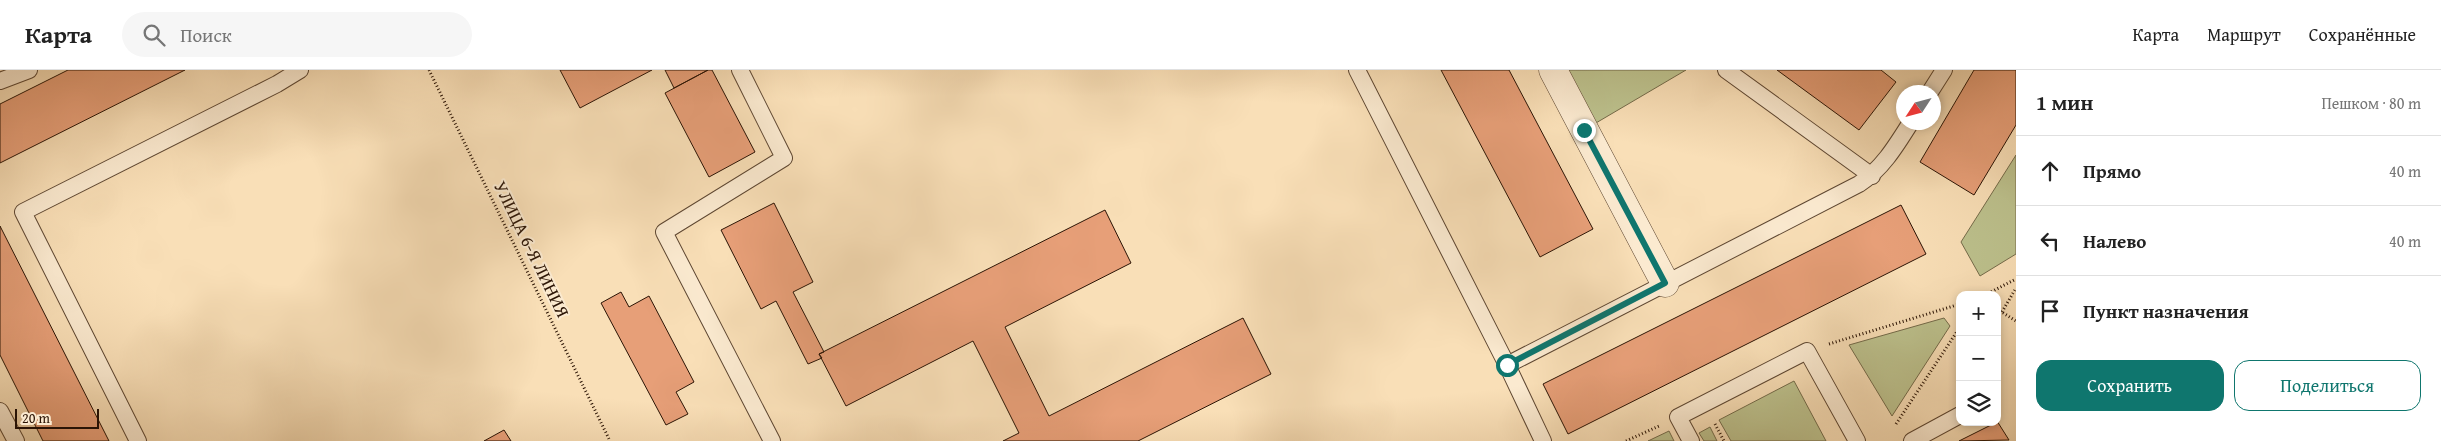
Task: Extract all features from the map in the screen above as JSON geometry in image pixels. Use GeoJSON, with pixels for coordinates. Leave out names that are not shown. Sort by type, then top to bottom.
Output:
{"type":"FeatureCollection","features":[{"type":"Feature","properties":{"kind":"street"},"geometry":{"type":"LineString","coordinates":[[1552,70],[1665,283]]}},
{"type":"Feature","properties":{"kind":"lane"},"geometry":{"type":"LineString","coordinates":[[0,81],[29,70]]}},
{"type":"Feature","properties":{"kind":"lane"},"geometry":{"type":"LineString","coordinates":[[138,441],[22,212],[277,84],[300,70]]}},
{"type":"Feature","properties":{"kind":"lane"},"geometry":{"type":"LineString","coordinates":[[740,70],[784,158],[664,232],[772,441]]}},
{"type":"Feature","properties":{"kind":"lane"},"geometry":{"type":"LineString","coordinates":[[1357,70],[1507,365],[1543,441]]}},
{"type":"Feature","properties":{"kind":"lane"},"geometry":{"type":"LineString","coordinates":[[1726,70],[1872,176]]}},
{"type":"Feature","properties":{"kind":"lane"},"geometry":{"type":"LineString","coordinates":[[1934,85],[1944,70]]}},
{"type":"Feature","properties":{"kind":"lane"},"geometry":{"type":"LineString","coordinates":[[1507,365],[1872,176],[1893,150],[1906,130]]}},
{"type":"Feature","properties":{"kind":"lane"},"geometry":{"type":"LineString","coordinates":[[1691,441],[1678,417],[1807,351],[1857,441]]}},
{"type":"Feature","properties":{"kind":"lane"},"geometry":{"type":"LineString","coordinates":[[0,411],[16,441]]}},
{"type":"Feature","properties":{"kind":"lane"},"geometry":{"type":"LineString","coordinates":[[1912,441],[1956,417]]}},
{"type":"Feature","properties":{"kind":"path","name":"УЛИЦА 6-Я ЛИНИЯ"},"geometry":{"type":"LineString","coordinates":[[429,70],[610,441]]}},
{"type":"Feature","properties":{"kind":"path"},"geometry":{"type":"LineString","coordinates":[[1993,291],[2016,280]]}},
{"type":"Feature","properties":{"kind":"path"},"geometry":{"type":"LineString","coordinates":[[2016,288],[2002,312],[2016,320]]}},
{"type":"Feature","properties":{"kind":"path"},"geometry":{"type":"LineString","coordinates":[[1807,351],[1956,305]]}},
{"type":"Feature","properties":{"kind":"path"},"geometry":{"type":"LineString","coordinates":[[1896,425],[1956,333]]}},
{"type":"Feature","properties":{"kind":"path"},"geometry":{"type":"LineString","coordinates":[[1626,441],[1678,417]]}},
{"type":"Feature","properties":{"kind":"green space"},"geometry":{"type":"Polygon","coordinates":[[[1553,70],[1686,70],[1584,130],[1553,70]]]}},
{"type":"Feature","properties":{"kind":"green space"},"geometry":{"type":"Polygon","coordinates":[[[2016,155],[2016,254],[1980,276],[1961,242],[2016,155]]]}},
{"type":"Feature","properties":{"kind":"green space"},"geometry":{"type":"Polygon","coordinates":[[[1944,318],[1950,326],[1892,416],[1849,345],[1944,318]]]}},
{"type":"Feature","properties":{"kind":"green space"},"geometry":{"type":"Polygon","coordinates":[[[1794,381],[1826,441],[1731,441],[1719,420],[1794,381]]]}},
{"type":"Feature","properties":{"kind":"green space"},"geometry":{"type":"Polygon","coordinates":[[[1710,427],[1717,441],[1704,441],[1699,433],[1710,427]]]}},
{"type":"Feature","properties":{"kind":"green space"},"geometry":{"type":"Polygon","coordinates":[[[1669,431],[1674,441],[1648,441],[1669,431]]]}},
{"type":"Feature","properties":{"kind":"building"},"geometry":{"type":"Polygon","coordinates":[[[68,70],[185,70],[0,163],[0,104],[68,70]]]}},
{"type":"Feature","properties":{"kind":"building"},"geometry":{"type":"Polygon","coordinates":[[[560,70],[652,70],[580,108],[560,70]]]}},
{"type":"Feature","properties":{"kind":"building"},"geometry":{"type":"Polygon","coordinates":[[[665,70],[708,70],[674,88],[665,70]]]}},
{"type":"Feature","properties":{"kind":"building"},"geometry":{"type":"Polygon","coordinates":[[[708,70],[712,70],[755,152],[709,177],[665,93],[708,70]]]}},
{"type":"Feature","properties":{"kind":"building"},"geometry":{"type":"Polygon","coordinates":[[[1441,70],[1509,70],[1593,229],[1540,257],[1441,70]]]}},
{"type":"Feature","properties":{"kind":"building"},"geometry":{"type":"Polygon","coordinates":[[[1777,70],[1881,70],[1896,82],[1859,130],[1777,70]]]}},
{"type":"Feature","properties":{"kind":"building"},"geometry":{"type":"Polygon","coordinates":[[[1974,70],[2016,70],[2016,125],[1974,195],[1920,162],[1939,130],[1941,130],[1941,126],[1974,70]]]}},
{"type":"Feature","properties":{"kind":"building"},"geometry":{"type":"Polygon","coordinates":[[[774,203],[813,282],[793,292],[824,352],[819,354],[822,358],[808,364],[776,301],[761,309],[721,230],[774,203]]]}},
{"type":"Feature","properties":{"kind":"building"},"geometry":{"type":"Polygon","coordinates":[[[1901,205],[1926,254],[1568,434],[1543,384],[1901,205]]]}},
{"type":"Feature","properties":{"kind":"building"},"geometry":{"type":"Polygon","coordinates":[[[1105,210],[1131,263],[1005,327],[1049,416],[1243,318],[1271,374],[1138,441],[1003,441],[1019,433],[973,341],[846,406],[819,354],[1105,210]]]}},
{"type":"Feature","properties":{"kind":"building"},"geometry":{"type":"Polygon","coordinates":[[[0,226],[109,441],[43,441],[0,355],[0,226]]]}},
{"type":"Feature","properties":{"kind":"building"},"geometry":{"type":"Polygon","coordinates":[[[621,292],[629,307],[649,296],[694,382],[676,392],[688,414],[666,425],[601,303],[621,292]]]}},
{"type":"Feature","properties":{"kind":"building"},"geometry":{"type":"Polygon","coordinates":[[[1989,426],[2000,426],[2009,440],[1959,441],[1989,426]]]}},
{"type":"Feature","properties":{"kind":"building"},"geometry":{"type":"Polygon","coordinates":[[[504,430],[511,441],[484,441],[504,430]]]}},
{"type":"Feature","properties":{"kind":"route"},"geometry":{"type":"LineString","coordinates":[[1507,365],[1665,283],[1584,130]]}}]}
